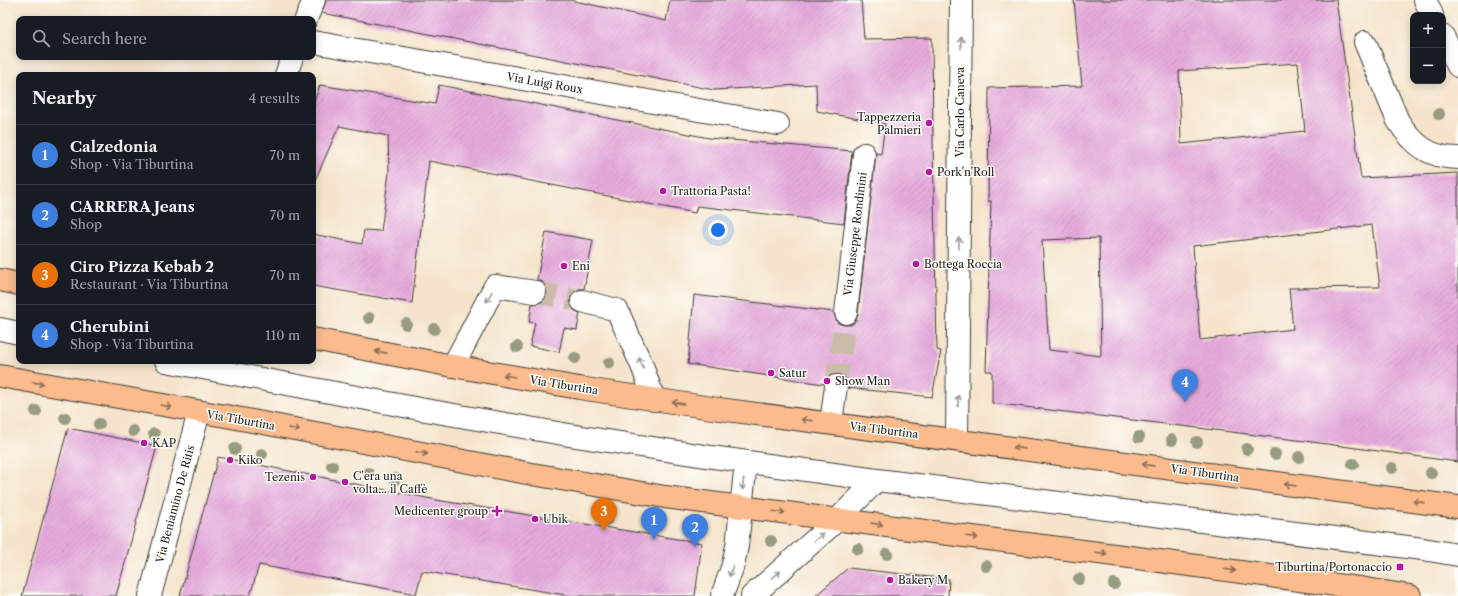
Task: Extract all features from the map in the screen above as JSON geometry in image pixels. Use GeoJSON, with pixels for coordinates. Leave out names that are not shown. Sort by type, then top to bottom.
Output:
{"type":"FeatureCollection","features":[{"type":"Feature","properties":{"kind":"main road"},"geometry":{"type":"LineString","coordinates":[[0,280],[16,283]]}},
{"type":"Feature","properties":{"kind":"main road","name":"Via Tiburtina"},"geometry":{"type":"LineString","coordinates":[[316,340],[453,366],[654,400],[1458,507]]}},
{"type":"Feature","properties":{"kind":"main road","name":"Via Tiburtina"},"geometry":{"type":"LineString","coordinates":[[0,376],[665,497],[1138,558],[1410,596]]}},
{"type":"Feature","properties":{"kind":"street"},"geometry":{"type":"LineString","coordinates":[[307,16],[314,0]]}},
{"type":"Feature","properties":{"kind":"street","name":"Via Carlo Caneva"},"geometry":{"type":"LineString","coordinates":[[957,440],[961,0]]}},
{"type":"Feature","properties":{"kind":"street"},"geometry":{"type":"LineString","coordinates":[[1425,0],[1431,12]]}},
{"type":"Feature","properties":{"kind":"street"},"geometry":{"type":"LineString","coordinates":[[1365,42],[1398,121],[1413,141],[1423,149],[1444,156],[1458,158]]}},
{"type":"Feature","properties":{"kind":"street"},"geometry":{"type":"LineString","coordinates":[[1446,42],[1458,66]]}},
{"type":"Feature","properties":{"kind":"street","name":"Via Luigi Roux"},"geometry":{"type":"LineString","coordinates":[[316,43],[778,124]]}},
{"type":"Feature","properties":{"kind":"street"},"geometry":{"type":"LineString","coordinates":[[287,72],[291,60]]}},
{"type":"Feature","properties":{"kind":"street","name":"Via Giuseppe Rondinini"},"geometry":{"type":"LineString","coordinates":[[846,313],[864,154]]}},
{"type":"Feature","properties":{"kind":"street"},"geometry":{"type":"LineString","coordinates":[[453,366],[495,286],[535,292]]}},
{"type":"Feature","properties":{"kind":"street"},"geometry":{"type":"LineString","coordinates":[[582,302],[617,310],[643,368],[654,400]]}},
{"type":"Feature","properties":{"kind":"street"},"geometry":{"type":"LineString","coordinates":[[0,329],[16,332]]}},
{"type":"Feature","properties":{"kind":"street"},"geometry":{"type":"LineString","coordinates":[[182,364],[420,409],[569,435],[746,462],[1416,548],[1458,555]]}},
{"type":"Feature","properties":{"kind":"street"},"geometry":{"type":"LineString","coordinates":[[831,423],[836,386]]}},
{"type":"Feature","properties":{"kind":"street","name":"Via Beniamino De Ritis"},"geometry":{"type":"LineString","coordinates":[[150,596],[199,412]]}},
{"type":"Feature","properties":{"kind":"street"},"geometry":{"type":"LineString","coordinates":[[722,596],[733,565],[740,525],[746,462]]}},
{"type":"Feature","properties":{"kind":"street"},"geometry":{"type":"LineString","coordinates":[[752,596],[838,519],[878,480]]}},
{"type":"Feature","properties":{"kind":"building"},"geometry":{"type":"Polygon","coordinates":[[[326,0],[570,0],[666,21],[670,0],[861,0],[864,39],[932,38],[937,350],[941,351],[932,397],[848,388],[848,382],[844,376],[837,374],[826,378],[824,384],[688,364],[694,295],[834,312],[838,323],[844,325],[851,325],[856,321],[876,153],[881,154],[885,124],[817,111],[816,84],[714,90],[322,13],[326,0]]]}},
{"type":"Feature","properties":{"kind":"building"},"geometry":{"type":"Polygon","coordinates":[[[1074,0],[1336,0],[1361,178],[1458,173],[1458,462],[1305,441],[992,403],[992,371],[986,371],[991,201],[988,201],[989,88],[1082,86],[1074,0]],[[1298,63],[1179,71],[1181,144],[1305,131],[1298,63]],[[1372,225],[1193,246],[1200,340],[1293,329],[1289,288],[1380,287],[1372,225]],[[1099,238],[1042,240],[1049,350],[1101,356],[1099,238]]]}},
{"type":"Feature","properties":{"kind":"building"},"geometry":{"type":"Polygon","coordinates":[[[320,85],[435,104],[439,85],[709,138],[852,151],[844,223],[697,206],[695,213],[429,161],[412,303],[316,287],[316,235],[362,244],[364,230],[381,231],[389,173],[388,136],[339,126],[316,178],[316,96],[320,85]]]}},
{"type":"Feature","properties":{"kind":"building","name":"Eni"},"geometry":{"type":"Polygon","coordinates":[[[546,232],[593,240],[584,289],[578,289],[573,292],[570,298],[570,304],[573,310],[580,313],[577,330],[564,328],[559,352],[530,346],[535,323],[529,322],[532,304],[540,303],[545,299],[547,293],[547,288],[543,282],[537,280],[546,232]]]}},
{"type":"Feature","properties":{"kind":"building"},"geometry":{"type":"Polygon","coordinates":[[[68,428],[157,446],[116,596],[22,596],[68,428]]]}},
{"type":"Feature","properties":{"kind":"building"},"geometry":{"type":"Polygon","coordinates":[[[218,457],[442,501],[702,543],[695,596],[571,596],[422,571],[416,594],[259,565],[250,596],[180,596],[218,457]]]}},
{"type":"Feature","properties":{"kind":"building"},"geometry":{"type":"Polygon","coordinates":[[[848,568],[949,579],[948,596],[815,596],[848,568]]]}},
{"type":"Feature","properties":{"kind":"tunnel"},"geometry":{"type":"LineString","coordinates":[[535,292],[582,301]]}},
{"type":"Feature","properties":{"kind":"tunnel"},"geometry":{"type":"LineString","coordinates":[[836,386],[846,313]]}},
{"type":"Feature","properties":{"kind":"place","name":"Tappezzeria Palmieri"},"geometry":{"type":"Point","coordinates":[929,123]}},
{"type":"Feature","properties":{"kind":"place","name":"Pork'n'Roll"},"geometry":{"type":"Point","coordinates":[929,172]}},
{"type":"Feature","properties":{"kind":"place","name":"Trattoria Pasta!"},"geometry":{"type":"Point","coordinates":[663,191]}},
{"type":"Feature","properties":{"kind":"place","name":"Bottega Roccia"},"geometry":{"type":"Point","coordinates":[916,264]}},
{"type":"Feature","properties":{"kind":"place","name":"Eni"},"geometry":{"type":"Point","coordinates":[564,266]}},
{"type":"Feature","properties":{"kind":"place","name":"Satur"},"geometry":{"type":"Point","coordinates":[771,373]}},
{"type":"Feature","properties":{"kind":"place","name":"Show Man"},"geometry":{"type":"Point","coordinates":[827,381]}},
{"type":"Feature","properties":{"kind":"place","name":"Cherubini"},"geometry":{"type":"Point","coordinates":[1185,402]}},
{"type":"Feature","properties":{"kind":"place","name":"KAP"},"geometry":{"type":"Point","coordinates":[144,443]}},
{"type":"Feature","properties":{"kind":"place","name":"Kiko"},"geometry":{"type":"Point","coordinates":[230,460]}},
{"type":"Feature","properties":{"kind":"place","name":"Tezenis"},"geometry":{"type":"Point","coordinates":[313,477]}},
{"type":"Feature","properties":{"kind":"place","name":"C'era una volta... il Caffè"},"geometry":{"type":"Point","coordinates":[345,482]}},
{"type":"Feature","properties":{"kind":"place","name":"Medicenter group"},"geometry":{"type":"Point","coordinates":[497,511]}},
{"type":"Feature","properties":{"kind":"place","name":"Ubik"},"geometry":{"type":"Point","coordinates":[535,519]}},
{"type":"Feature","properties":{"kind":"place","name":"Ciro Pizza Kebab 2"},"geometry":{"type":"Point","coordinates":[604,531]}},
{"type":"Feature","properties":{"kind":"place","name":"Calzedonia"},"geometry":{"type":"Point","coordinates":[654,540]}},
{"type":"Feature","properties":{"kind":"place","name":"CARRERA Jeans"},"geometry":{"type":"Point","coordinates":[695,547]}},
{"type":"Feature","properties":{"kind":"place","name":"Tiburtina/Portonaccio"},"geometry":{"type":"Point","coordinates":[1400,567]}},
{"type":"Feature","properties":{"kind":"place","name":"Bakery M"},"geometry":{"type":"Point","coordinates":[890,580]}}]}
